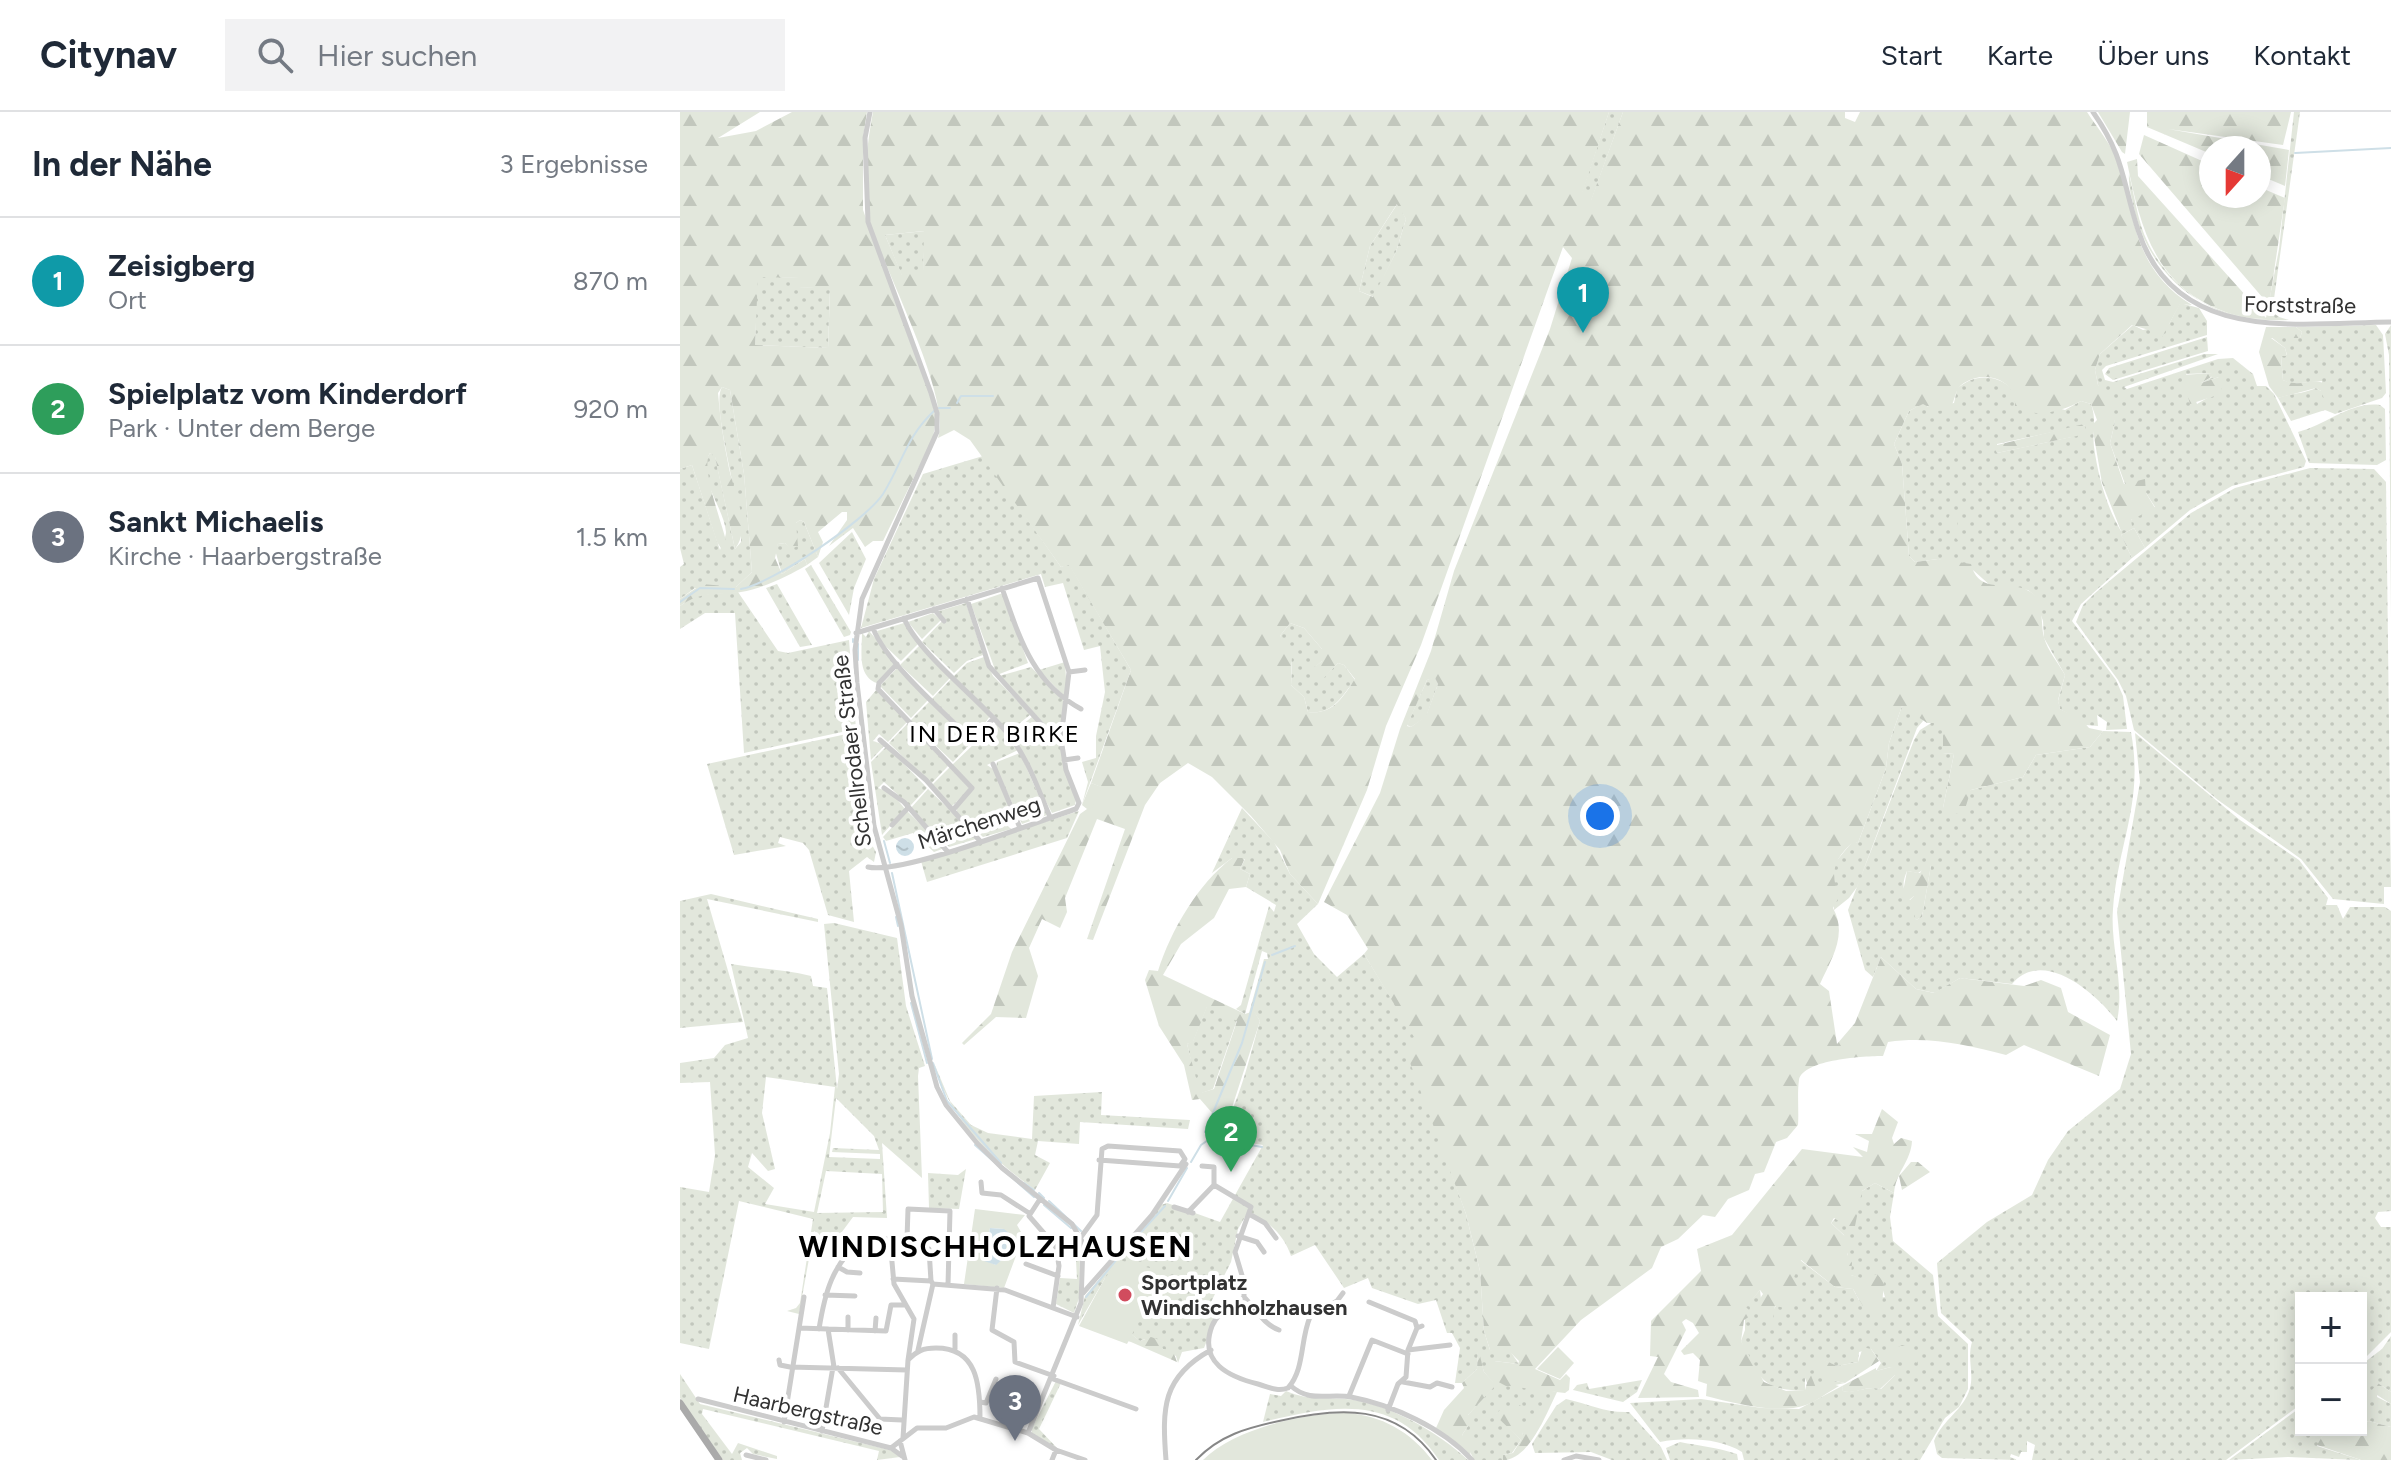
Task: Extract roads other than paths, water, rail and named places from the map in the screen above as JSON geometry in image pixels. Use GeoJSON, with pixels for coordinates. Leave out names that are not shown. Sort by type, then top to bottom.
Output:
{"type":"FeatureCollection","features":[{"type":"Feature","properties":{"kind":"main road"},"geometry":{"type":"LineString","coordinates":[[680,1403],[719,1460]]}},
{"type":"Feature","properties":{"kind":"street","name":"Schellrodaer Straße"},"geometry":{"type":"LineString","coordinates":[[870,112],[865,138],[868,222],[936,410],[938,428],[865,590],[856,633],[855,663],[874,826],[901,925],[915,1009],[941,1096],[977,1143],[1072,1224],[1081,1237]]}},
{"type":"Feature","properties":{"kind":"street","name":"Forststraße"},"geometry":{"type":"LineString","coordinates":[[2093,112],[2123,163],[2144,245],[2159,269],[2184,295],[2217,314],[2252,323],[2391,322]]}},
{"type":"Feature","properties":{"kind":"street"},"geometry":{"type":"LineString","coordinates":[[856,633],[1034,577],[1041,581],[1069,672],[1068,702],[1061,739],[1064,760],[1078,758]]}},
{"type":"Feature","properties":{"kind":"street"},"geometry":{"type":"LineString","coordinates":[[1002,588],[1031,664],[1068,702],[1081,709]]}},
{"type":"Feature","properties":{"kind":"street"},"geometry":{"type":"LineString","coordinates":[[967,599],[985,656],[996,677],[1054,738],[1061,739]]}},
{"type":"Feature","properties":{"kind":"street"},"geometry":{"type":"LineString","coordinates":[[934,609],[944,621]]}},
{"type":"Feature","properties":{"kind":"street"},"geometry":{"type":"LineString","coordinates":[[904,618],[920,643],[994,718],[1020,751],[1050,817]]}},
{"type":"Feature","properties":{"kind":"street"},"geometry":{"type":"LineString","coordinates":[[873,628],[877,640],[897,664],[973,739],[994,718]]}},
{"type":"Feature","properties":{"kind":"street"},"geometry":{"type":"LineString","coordinates":[[897,664],[879,683],[878,689],[972,788],[953,810]]}},
{"type":"Feature","properties":{"kind":"street"},"geometry":{"type":"LineString","coordinates":[[1069,672],[1085,670]]}},
{"type":"Feature","properties":{"kind":"street"},"geometry":{"type":"LineString","coordinates":[[880,740],[907,762],[980,841]]}},
{"type":"Feature","properties":{"kind":"street","name":"Märchenweg"},"geometry":{"type":"LineString","coordinates":[[885,869],[1076,809],[1079,803],[1064,760]]}},
{"type":"Feature","properties":{"kind":"street"},"geometry":{"type":"LineString","coordinates":[[993,764],[1020,828]]}},
{"type":"Feature","properties":{"kind":"street"},"geometry":{"type":"LineString","coordinates":[[884,788],[892,791],[947,851]]}},
{"type":"Feature","properties":{"kind":"street"},"geometry":{"type":"LineString","coordinates":[[892,825],[907,809]]}},
{"type":"Feature","properties":{"kind":"street"},"geometry":{"type":"LineString","coordinates":[[868,867],[885,869]]}},
{"type":"Feature","properties":{"kind":"street"},"geometry":{"type":"LineString","coordinates":[[1028,1433],[1054,1378],[1077,1317],[1082,1294],[1081,1237],[1097,1215],[1100,1151],[1108,1146],[1180,1151],[1185,1155],[1184,1165],[1152,1215],[1082,1294]]}},
{"type":"Feature","properties":{"kind":"street"},"geometry":{"type":"LineString","coordinates":[[1099,1160],[1184,1165]]}},
{"type":"Feature","properties":{"kind":"street"},"geometry":{"type":"LineString","coordinates":[[1174,1207],[1190,1212],[1214,1185],[1214,1167],[1202,1166]]}},
{"type":"Feature","properties":{"kind":"street"},"geometry":{"type":"LineString","coordinates":[[981,1182],[982,1193],[1001,1195],[1029,1213],[1031,1220],[1055,1244],[1058,1276],[1053,1308]]}},
{"type":"Feature","properties":{"kind":"street"},"geometry":{"type":"LineString","coordinates":[[1214,1185],[1251,1207],[1238,1236],[1235,1258],[1244,1282],[1244,1297],[1258,1310],[1266,1324],[1279,1330]]}},
{"type":"Feature","properties":{"kind":"street"},"geometry":{"type":"LineString","coordinates":[[1029,1213],[1040,1199]]}},
{"type":"Feature","properties":{"kind":"street"},"geometry":{"type":"LineString","coordinates":[[819,1329],[827,1284],[838,1267],[859,1240],[907,1239],[908,1209],[950,1211],[948,1285]]}},
{"type":"Feature","properties":{"kind":"street"},"geometry":{"type":"LineString","coordinates":[[1249,1214],[1265,1223],[1276,1238]]}},
{"type":"Feature","properties":{"kind":"street"},"geometry":{"type":"LineString","coordinates":[[1238,1236],[1257,1242],[1264,1252]]}},
{"type":"Feature","properties":{"kind":"street"},"geometry":{"type":"LineString","coordinates":[[890,1240],[893,1279],[914,1319],[902,1420],[904,1458]]}},
{"type":"Feature","properties":{"kind":"street"},"geometry":{"type":"LineString","coordinates":[[908,1360],[919,1351],[932,1283],[929,1249]]}},
{"type":"Feature","properties":{"kind":"street"},"geometry":{"type":"LineString","coordinates":[[1026,1264],[1058,1276]]}},
{"type":"Feature","properties":{"kind":"street"},"geometry":{"type":"LineString","coordinates":[[838,1267],[847,1272],[860,1273]]}},
{"type":"Feature","properties":{"kind":"street"},"geometry":{"type":"LineString","coordinates":[[893,1279],[997,1288],[1077,1317]]}},
{"type":"Feature","properties":{"kind":"street"},"geometry":{"type":"LineString","coordinates":[[997,1288],[992,1330],[1014,1342],[1015,1362],[1136,1409]]}},
{"type":"Feature","properties":{"kind":"street"},"geometry":{"type":"LineString","coordinates":[[1244,1297],[1216,1319],[1210,1335],[1211,1350],[1231,1377],[1281,1390],[1291,1386],[1312,1314],[1337,1301],[1343,1293]]}},
{"type":"Feature","properties":{"kind":"street"},"geometry":{"type":"LineString","coordinates":[[825,1295],[855,1296]]}},
{"type":"Feature","properties":{"kind":"street"},"geometry":{"type":"LineString","coordinates":[[784,1422],[804,1297]]}},
{"type":"Feature","properties":{"kind":"street"},"geometry":{"type":"LineString","coordinates":[[1258,1310],[1277,1301]]}},
{"type":"Feature","properties":{"kind":"street"},"geometry":{"type":"LineString","coordinates":[[799,1328],[888,1330],[891,1305],[906,1305]]}},
{"type":"Feature","properties":{"kind":"street"},"geometry":{"type":"LineString","coordinates":[[1372,1307],[1415,1321],[1419,1327],[1408,1352],[1403,1382]]}},
{"type":"Feature","properties":{"kind":"street"},"geometry":{"type":"LineString","coordinates":[[848,1317],[848,1330]]}},
{"type":"Feature","properties":{"kind":"street"},"geometry":{"type":"LineString","coordinates":[[875,1331],[876,1318]]}},
{"type":"Feature","properties":{"kind":"street"},"geometry":{"type":"LineString","coordinates":[[822,1431],[835,1367],[828,1329]]}},
{"type":"Feature","properties":{"kind":"street"},"geometry":{"type":"LineString","coordinates":[[955,1335],[955,1349]]}},
{"type":"Feature","properties":{"kind":"street"},"geometry":{"type":"LineString","coordinates":[[1349,1396],[1372,1340],[1408,1352],[1450,1345]]}},
{"type":"Feature","properties":{"kind":"street"},"geometry":{"type":"LineString","coordinates":[[910,1349],[955,1349],[970,1361],[980,1402],[980,1418],[1028,1433],[1056,1450],[1085,1460]]}},
{"type":"Feature","properties":{"kind":"street"},"geometry":{"type":"LineString","coordinates":[[1166,1460],[1163,1422],[1171,1387],[1183,1367],[1211,1350]]}},
{"type":"Feature","properties":{"kind":"street"},"geometry":{"type":"LineString","coordinates":[[779,1360],[780,1365],[907,1370]]}},
{"type":"Feature","properties":{"kind":"street"},"geometry":{"type":"LineString","coordinates":[[835,1367],[880,1419],[902,1420]]}},
{"type":"Feature","properties":{"kind":"street"},"geometry":{"type":"LineString","coordinates":[[980,1402],[986,1403],[996,1379]]}},
{"type":"Feature","properties":{"kind":"street"},"geometry":{"type":"LineString","coordinates":[[1388,1410],[1398,1384],[1403,1382],[1430,1387],[1437,1383],[1452,1387]]}},
{"type":"Feature","properties":{"kind":"street"},"geometry":{"type":"LineString","coordinates":[[1291,1386],[1312,1397],[1349,1396],[1388,1410],[1436,1431],[1472,1460]]}},
{"type":"Feature","properties":{"kind":"street","name":"Haarbergstraße"},"geometry":{"type":"LineString","coordinates":[[698,1399],[891,1448],[924,1426],[946,1428],[968,1418],[980,1418]]}},
{"type":"Feature","properties":{"kind":"street"},"geometry":{"type":"LineString","coordinates":[[891,1448],[904,1458]]}},
{"type":"Feature","properties":{"kind":"street"},"geometry":{"type":"LineString","coordinates":[[1052,1460],[1056,1450]]}},
{"type":"Feature","properties":{"kind":"street"},"geometry":{"type":"LineString","coordinates":[[746,1455],[766,1460]]}},
{"type":"Feature","properties":{"kind":"street"},"geometry":{"type":"LineString","coordinates":[[1564,1460],[1576,1456],[1599,1460]]}},
{"type":"Feature","properties":{"kind":"water"},"geometry":{"type":"Polygon","coordinates":[[[905,838],[914,847],[905,856],[896,847],[905,838]]]}},
{"type":"Feature","properties":{"kind":"water"},"geometry":{"type":"Polygon","coordinates":[[[990,1228],[1004,1229],[1009,1233],[1004,1258],[996,1265],[984,1261],[990,1228]]]}},
{"type":"Feature","properties":{"kind":"waterway"},"geometry":{"type":"LineString","coordinates":[[2295,153],[2391,148]]}},
{"type":"Feature","properties":{"kind":"waterway"},"geometry":{"type":"LineString","coordinates":[[957,403],[961,396],[993,396]]}},
{"type":"Feature","properties":{"kind":"waterway"},"geometry":{"type":"LineString","coordinates":[[939,408],[950,408]]}},
{"type":"Feature","properties":{"kind":"waterway"},"geometry":{"type":"LineString","coordinates":[[741,589],[795,563],[839,534],[873,506],[883,494],[917,431],[934,411]]}},
{"type":"Feature","properties":{"kind":"waterway"},"geometry":{"type":"LineString","coordinates":[[680,602],[700,588],[734,589]]}},
{"type":"Feature","properties":{"kind":"waterway"},"geometry":{"type":"LineString","coordinates":[[858,644],[858,660]]}},
{"type":"Feature","properties":{"kind":"waterway"},"geometry":{"type":"LineString","coordinates":[[884,841],[890,863]]}},
{"type":"Feature","properties":{"kind":"waterway"},"geometry":{"type":"LineString","coordinates":[[892,873],[932,1059]]}},
{"type":"Feature","properties":{"kind":"waterway"},"geometry":{"type":"LineString","coordinates":[[896,917],[898,926]]}},
{"type":"Feature","properties":{"kind":"waterway"},"geometry":{"type":"LineString","coordinates":[[1272,955],[1295,946]]}},
{"type":"Feature","properties":{"kind":"waterway"},"geometry":{"type":"LineString","coordinates":[[1205,1132],[1242,1043],[1265,962]]}},
{"type":"Feature","properties":{"kind":"waterway"},"geometry":{"type":"LineString","coordinates":[[911,1003],[927,1063]]}},
{"type":"Feature","properties":{"kind":"waterway"},"geometry":{"type":"LineString","coordinates":[[933,1063],[947,1101],[1001,1163]]}},
{"type":"Feature","properties":{"kind":"waterway"},"geometry":{"type":"LineString","coordinates":[[1191,1162],[1201,1145],[1211,1138],[1262,1147]]}},
{"type":"Feature","properties":{"kind":"waterway"},"geometry":{"type":"LineString","coordinates":[[975,1145],[1034,1197]]}},
{"type":"Feature","properties":{"kind":"waterway"},"geometry":{"type":"LineString","coordinates":[[1168,1201],[1187,1168]]}},
{"type":"Feature","properties":{"kind":"waterway"},"geometry":{"type":"LineString","coordinates":[[1024,1183],[1034,1190]]}},
{"type":"Feature","properties":{"kind":"waterway"},"geometry":{"type":"LineString","coordinates":[[1039,1193],[1044,1198]]}},
{"type":"Feature","properties":{"kind":"waterway"},"geometry":{"type":"LineString","coordinates":[[1049,1201],[1081,1231]]}},
{"type":"Feature","properties":{"kind":"waterway"},"geometry":{"type":"LineString","coordinates":[[1044,1205],[1071,1228]]}},
{"type":"Feature","properties":{"kind":"waterway"},"geometry":{"type":"LineString","coordinates":[[1119,1256],[1165,1206]]}},
{"type":"Feature","properties":{"kind":"waterway"},"geometry":{"type":"LineString","coordinates":[[1086,1297],[1117,1259]]}},
{"type":"Feature","properties":{"kind":"tram line"},"geometry":{"type":"LineString","coordinates":[[1196,1460],[1215,1444],[1245,1430],[1301,1416],[1345,1412],[1385,1419],[1403,1428],[1421,1441],[1436,1460]]}},
{"type":"Feature","properties":{"kind":"place","name":"Zeisigberg"},"geometry":{"type":"Point","coordinates":[1583,333]}},
{"type":"Feature","properties":{"kind":"place","name":"Spielplatz vom Kinderdorf"},"geometry":{"type":"Point","coordinates":[1231,1172]}},
{"type":"Feature","properties":{"kind":"place","name":"Sportplatz Windischholzhausen"},"geometry":{"type":"Point","coordinates":[1125,1295]}},
{"type":"Feature","properties":{"kind":"place","name":"Sankt Michaelis"},"geometry":{"type":"Point","coordinates":[1015,1441]}},
{"type":"Feature","properties":{"kind":"district","name":"IN DER BIRKE"},"geometry":{"type":"Point","coordinates":[995,733]}},
{"type":"Feature","properties":{"kind":"district","name":"WINDISCHHOLZHAUSEN"},"geometry":{"type":"Point","coordinates":[996,1246]}}]}
